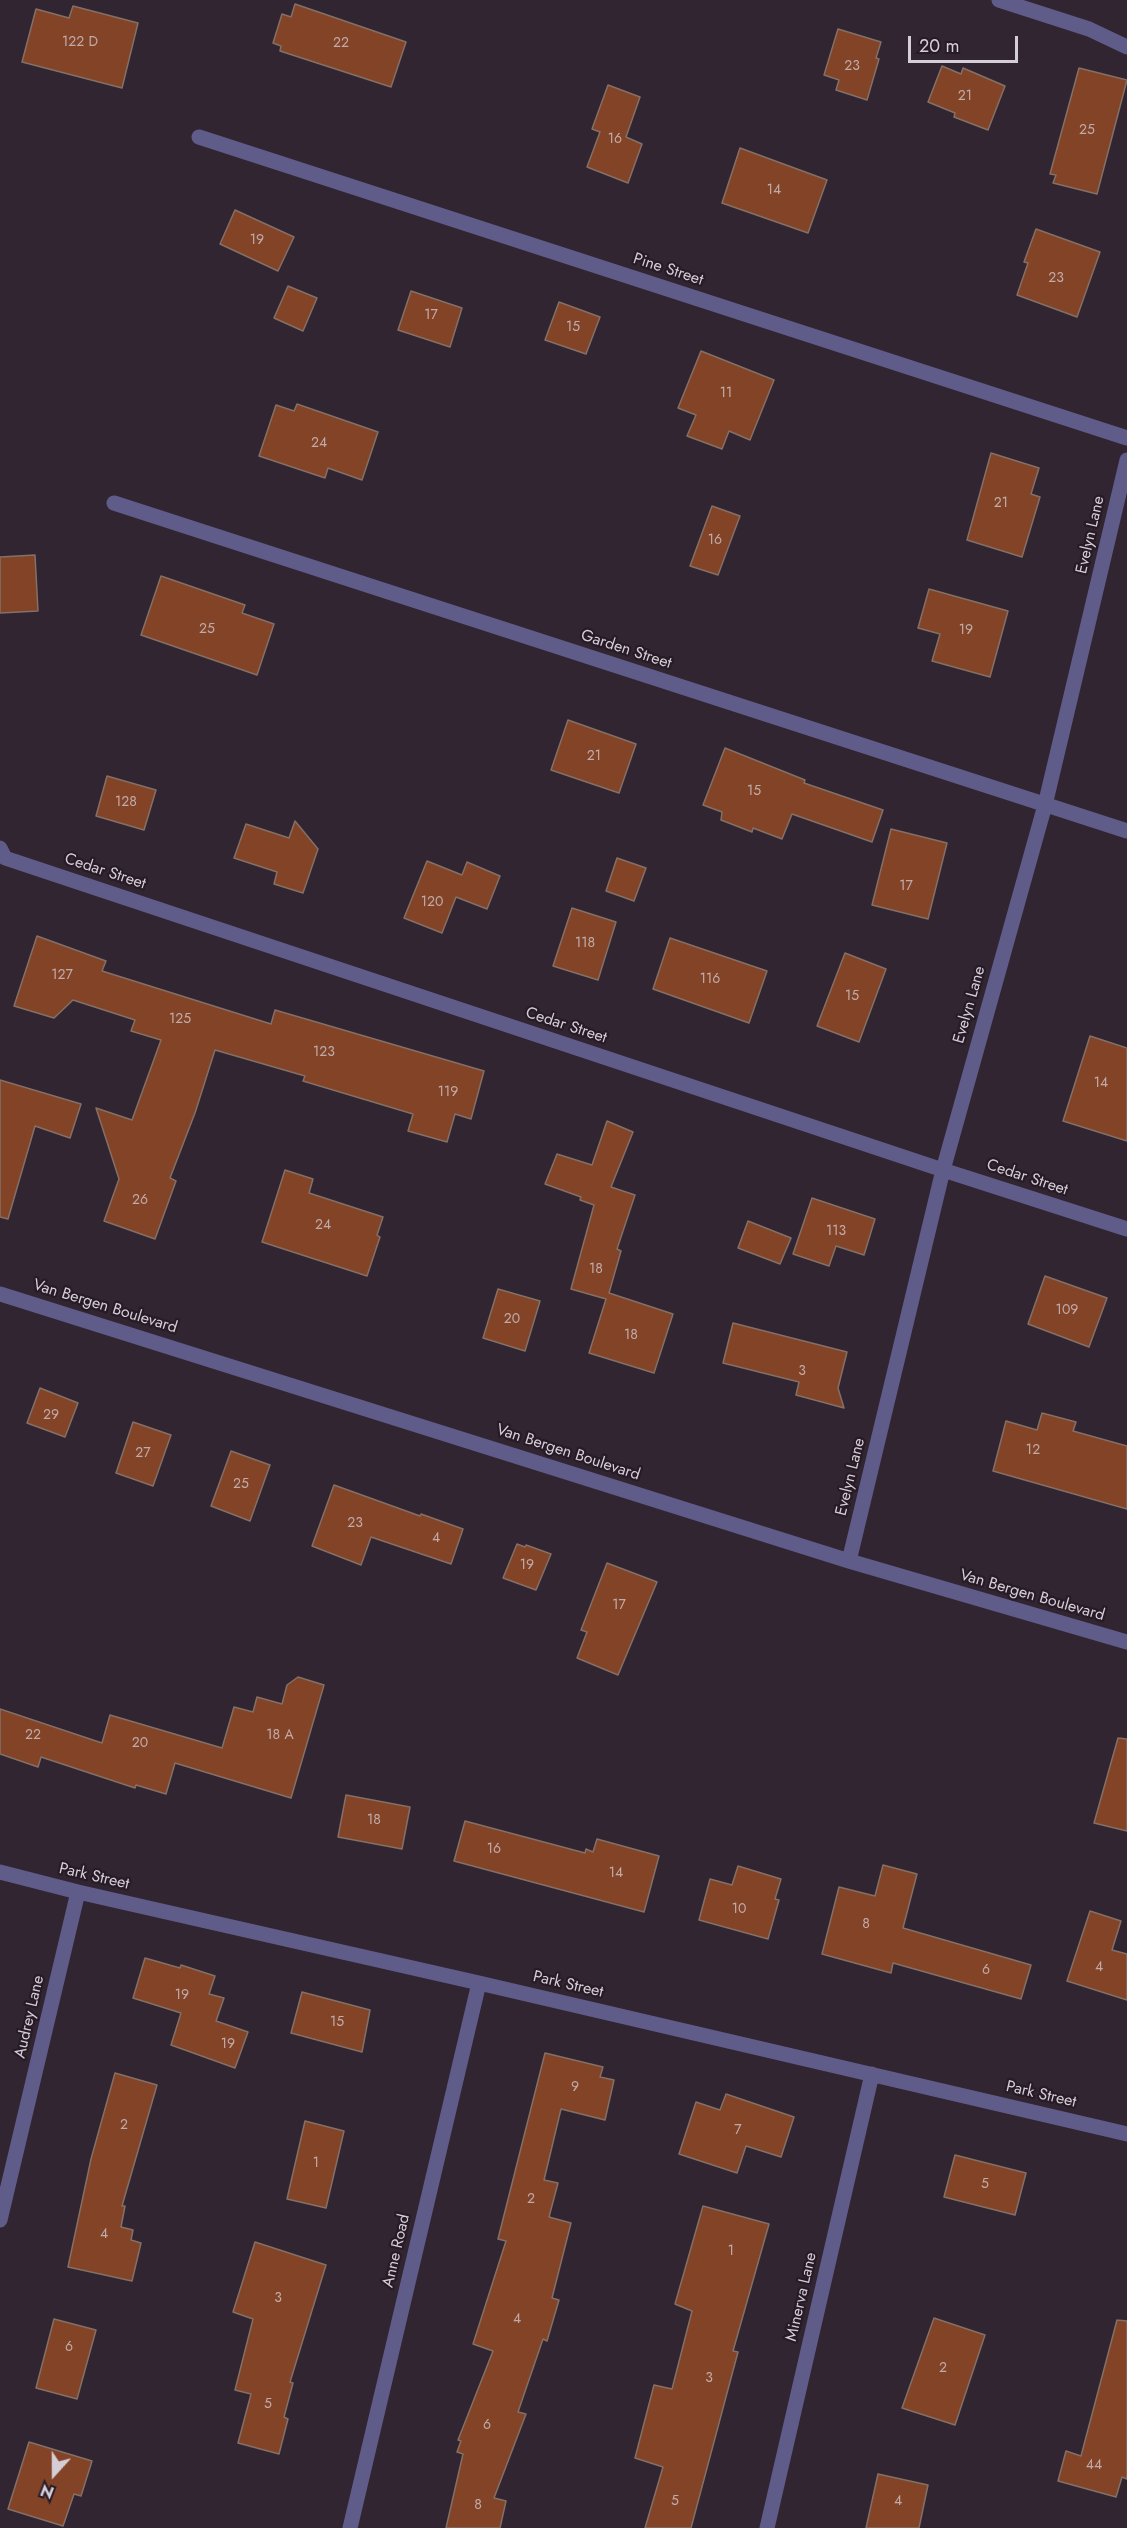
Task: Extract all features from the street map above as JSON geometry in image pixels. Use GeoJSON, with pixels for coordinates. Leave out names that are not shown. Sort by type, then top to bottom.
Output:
{"type":"FeatureCollection","features":[{"type":"Feature","properties":{"kind":"street"},"geometry":{"type":"LineString","coordinates":[[999,0],[1089,29],[1127,47]]}},
{"type":"Feature","properties":{"kind":"street","name":"Pine Street"},"geometry":{"type":"LineString","coordinates":[[198,137],[1127,438]]}},
{"type":"Feature","properties":{"kind":"street","name":"Evelyn Lane"},"geometry":{"type":"LineString","coordinates":[[849,1561],[943,1170],[1045,805],[1127,460]]}},
{"type":"Feature","properties":{"kind":"street","name":"Garden Street"},"geometry":{"type":"LineString","coordinates":[[114,503],[1127,831]]}},
{"type":"Feature","properties":{"kind":"street","name":"Cedar Street"},"geometry":{"type":"LineString","coordinates":[[0,848],[5,858],[1127,1229]]}},
{"type":"Feature","properties":{"kind":"street","name":"Van Bergen Boulevard"},"geometry":{"type":"LineString","coordinates":[[0,1294],[849,1561],[1127,1642]]}},
{"type":"Feature","properties":{"kind":"street","name":"Park Street"},"geometry":{"type":"LineString","coordinates":[[0,1872],[78,1892],[1127,2134]]}},
{"type":"Feature","properties":{"kind":"street","name":"Audrey Lane"},"geometry":{"type":"LineString","coordinates":[[0,2220],[78,1892]]}},
{"type":"Feature","properties":{"kind":"street","name":"Anne Road"},"geometry":{"type":"LineString","coordinates":[[350,2528],[479,1983]]}},
{"type":"Feature","properties":{"kind":"street","name":"Minerva Lane"},"geometry":{"type":"LineString","coordinates":[[767,2528],[872,2074]]}},
{"type":"Feature","properties":{"kind":"building"},"geometry":{"type":"Polygon","coordinates":[[[295,4],[406,42],[391,87],[280,51],[281,46],[273,43],[282,14],[291,17],[295,4]]]}},
{"type":"Feature","properties":{"kind":"building"},"geometry":{"type":"Polygon","coordinates":[[[73,6],[138,23],[122,88],[22,62],[36,9],[69,18],[73,6]]]}},
{"type":"Feature","properties":{"kind":"building"},"geometry":{"type":"Polygon","coordinates":[[[838,29],[881,42],[876,58],[879,59],[867,100],[836,90],[839,80],[824,75],[838,29]]]}},
{"type":"Feature","properties":{"kind":"building"},"geometry":{"type":"Polygon","coordinates":[[[942,66],[961,74],[963,68],[1005,86],[988,130],[954,117],[955,113],[928,102],[942,66]]]}},
{"type":"Feature","properties":{"kind":"building"},"geometry":{"type":"Polygon","coordinates":[[[1079,68],[1127,80],[1097,194],[1053,183],[1056,175],[1050,174],[1079,68]]]}},
{"type":"Feature","properties":{"kind":"building"},"geometry":{"type":"Polygon","coordinates":[[[608,85],[640,97],[626,137],[642,144],[628,183],[587,167],[600,132],[592,129],[608,85]]]}},
{"type":"Feature","properties":{"kind":"building"},"geometry":{"type":"Polygon","coordinates":[[[740,148],[827,180],[808,233],[722,203],[740,148]]]}},
{"type":"Feature","properties":{"kind":"building"},"geometry":{"type":"Polygon","coordinates":[[[235,210],[294,237],[278,271],[220,244],[235,210]]]}},
{"type":"Feature","properties":{"kind":"building"},"geometry":{"type":"Polygon","coordinates":[[[1036,229],[1100,252],[1077,317],[1017,295],[1028,263],[1024,262],[1036,229]]]}},
{"type":"Feature","properties":{"kind":"building"},"geometry":{"type":"Polygon","coordinates":[[[288,286],[317,298],[303,331],[274,318],[288,286]]]}},
{"type":"Feature","properties":{"kind":"building"},"geometry":{"type":"Polygon","coordinates":[[[411,291],[462,308],[450,347],[398,330],[411,291]]]}},
{"type":"Feature","properties":{"kind":"building"},"geometry":{"type":"Polygon","coordinates":[[[559,302],[600,317],[586,354],[545,340],[559,302]]]}},
{"type":"Feature","properties":{"kind":"building"},"geometry":{"type":"Polygon","coordinates":[[[701,351],[774,380],[750,440],[729,431],[722,449],[687,436],[696,415],[678,408],[701,351]]]}},
{"type":"Feature","properties":{"kind":"building"},"geometry":{"type":"Polygon","coordinates":[[[297,404],[378,432],[362,480],[328,468],[325,478],[259,456],[276,405],[294,411],[297,404]]]}},
{"type":"Feature","properties":{"kind":"building"},"geometry":{"type":"Polygon","coordinates":[[[991,453],[1039,468],[1031,494],[1040,497],[1022,557],[967,540],[991,453]]]}},
{"type":"Feature","properties":{"kind":"building"},"geometry":{"type":"Polygon","coordinates":[[[712,506],[740,516],[718,575],[690,566],[712,506]]]}},
{"type":"Feature","properties":{"kind":"building"},"geometry":{"type":"Polygon","coordinates":[[[35,555],[38,611],[0,613],[0,557],[35,555]]]}},
{"type":"Feature","properties":{"kind":"building"},"geometry":{"type":"Polygon","coordinates":[[[161,576],[245,605],[242,613],[274,624],[257,675],[141,635],[161,576]]]}},
{"type":"Feature","properties":{"kind":"building"},"geometry":{"type":"Polygon","coordinates":[[[929,589],[1008,611],[990,677],[932,661],[940,634],[918,628],[929,589]]]}},
{"type":"Feature","properties":{"kind":"building"},"geometry":{"type":"Polygon","coordinates":[[[568,720],[636,744],[619,793],[551,770],[568,720]]]}},
{"type":"Feature","properties":{"kind":"building"},"geometry":{"type":"Polygon","coordinates":[[[725,748],[805,780],[804,783],[883,810],[872,842],[792,814],[782,839],[753,828],[752,832],[721,820],[722,812],[703,805],[725,748]]]}},
{"type":"Feature","properties":{"kind":"building"},"geometry":{"type":"Polygon","coordinates":[[[107,776],[156,790],[144,830],[96,816],[107,776]]]}},
{"type":"Feature","properties":{"kind":"building"},"geometry":{"type":"Polygon","coordinates":[[[295,821],[318,849],[303,893],[274,884],[277,872],[234,858],[246,824],[289,838],[295,821]]]}},
{"type":"Feature","properties":{"kind":"building"},"geometry":{"type":"Polygon","coordinates":[[[891,829],[947,843],[928,919],[872,905],[891,829]]]}},
{"type":"Feature","properties":{"kind":"building"},"geometry":{"type":"Polygon","coordinates":[[[617,858],[646,868],[634,901],[606,891],[617,858]]]}},
{"type":"Feature","properties":{"kind":"building"},"geometry":{"type":"Polygon","coordinates":[[[427,861],[462,875],[467,862],[500,876],[487,909],[456,897],[442,933],[404,918],[427,861]]]}},
{"type":"Feature","properties":{"kind":"building"},"geometry":{"type":"Polygon","coordinates":[[[572,908],[616,922],[598,980],[553,966],[572,908]]]}},
{"type":"Feature","properties":{"kind":"building"},"geometry":{"type":"Polygon","coordinates":[[[37,936],[106,961],[102,971],[271,1024],[275,1010],[484,1071],[471,1119],[455,1114],[447,1142],[408,1131],[413,1114],[303,1081],[305,1076],[215,1050],[195,1113],[170,1178],[176,1181],[155,1239],[104,1221],[119,1179],[96,1108],[132,1120],[161,1040],[131,1031],[135,1020],[73,1000],[54,1018],[14,1006],[37,936]]]}},
{"type":"Feature","properties":{"kind":"building"},"geometry":{"type":"Polygon","coordinates":[[[670,938],[767,971],[749,1023],[653,989],[670,938]]]}},
{"type":"Feature","properties":{"kind":"building"},"geometry":{"type":"Polygon","coordinates":[[[845,953],[886,969],[859,1042],[817,1026],[845,953]]]}},
{"type":"Feature","properties":{"kind":"building"},"geometry":{"type":"Polygon","coordinates":[[[1090,1036],[1127,1048],[1127,1141],[1063,1121],[1090,1036]]]}},
{"type":"Feature","properties":{"kind":"building"},"geometry":{"type":"Polygon","coordinates":[[[0,1080],[81,1104],[70,1138],[35,1126],[8,1219],[0,1217],[0,1080]]]}},
{"type":"Feature","properties":{"kind":"building"},"geometry":{"type":"Polygon","coordinates":[[[607,1121],[633,1132],[611,1187],[635,1195],[617,1249],[621,1251],[609,1293],[673,1314],[654,1373],[589,1353],[606,1299],[571,1289],[594,1205],[580,1200],[581,1197],[545,1184],[557,1154],[592,1165],[607,1121]]]}},
{"type":"Feature","properties":{"kind":"building"},"geometry":{"type":"Polygon","coordinates":[[[285,1170],[313,1179],[309,1193],[383,1217],[377,1235],[380,1237],[367,1276],[262,1242],[285,1170]]]}},
{"type":"Feature","properties":{"kind":"building"},"geometry":{"type":"Polygon","coordinates":[[[812,1198],[875,1219],[864,1255],[836,1246],[829,1266],[793,1254],[812,1198]]]}},
{"type":"Feature","properties":{"kind":"building"},"geometry":{"type":"Polygon","coordinates":[[[748,1221],[791,1238],[780,1264],[738,1248],[748,1221]]]}},
{"type":"Feature","properties":{"kind":"building"},"geometry":{"type":"Polygon","coordinates":[[[1045,1276],[1107,1298],[1089,1347],[1028,1324],[1045,1276]]]}},
{"type":"Feature","properties":{"kind":"building"},"geometry":{"type":"Polygon","coordinates":[[[498,1289],[540,1301],[525,1351],[483,1338],[498,1289]]]}},
{"type":"Feature","properties":{"kind":"building"},"geometry":{"type":"Polygon","coordinates":[[[733,1323],[847,1352],[838,1388],[844,1408],[796,1395],[799,1382],[723,1363],[733,1323]]]}},
{"type":"Feature","properties":{"kind":"building"},"geometry":{"type":"Polygon","coordinates":[[[40,1388],[78,1403],[65,1437],[27,1423],[40,1388]]]}},
{"type":"Feature","properties":{"kind":"building"},"geometry":{"type":"Polygon","coordinates":[[[1042,1413],[1076,1422],[1073,1431],[1127,1446],[1127,1509],[993,1471],[1006,1421],[1037,1430],[1042,1413]]]}},
{"type":"Feature","properties":{"kind":"building"},"geometry":{"type":"Polygon","coordinates":[[[133,1422],[171,1435],[153,1486],[116,1473],[133,1422]]]}},
{"type":"Feature","properties":{"kind":"building"},"geometry":{"type":"Polygon","coordinates":[[[231,1451],[270,1465],[250,1521],[211,1506],[231,1451]]]}},
{"type":"Feature","properties":{"kind":"building"},"geometry":{"type":"Polygon","coordinates":[[[334,1485],[463,1529],[451,1564],[371,1537],[361,1565],[312,1546],[334,1485]]]}},
{"type":"Feature","properties":{"kind":"building"},"geometry":{"type":"Polygon","coordinates":[[[517,1544],[551,1554],[536,1590],[503,1578],[517,1544]]]}},
{"type":"Feature","properties":{"kind":"building"},"geometry":{"type":"Polygon","coordinates":[[[607,1563],[657,1582],[618,1675],[577,1658],[587,1632],[581,1630],[607,1563]]]}},
{"type":"Feature","properties":{"kind":"building"},"geometry":{"type":"Polygon","coordinates":[[[298,1677],[324,1685],[291,1798],[175,1763],[166,1794],[136,1785],[135,1788],[41,1757],[38,1767],[0,1754],[0,1709],[102,1743],[110,1715],[222,1748],[234,1707],[253,1712],[257,1697],[282,1704],[287,1685],[298,1677]]]}},
{"type":"Feature","properties":{"kind":"building"},"geometry":{"type":"Polygon","coordinates":[[[1118,1738],[1127,1739],[1127,1831],[1094,1823],[1118,1738]]]}},
{"type":"Feature","properties":{"kind":"building"},"geometry":{"type":"Polygon","coordinates":[[[346,1795],[410,1807],[402,1849],[338,1837],[346,1795]]]}},
{"type":"Feature","properties":{"kind":"building"},"geometry":{"type":"Polygon","coordinates":[[[465,1821],[585,1853],[586,1849],[593,1852],[597,1839],[659,1856],[644,1912],[454,1861],[465,1821]]]}},
{"type":"Feature","properties":{"kind":"building"},"geometry":{"type":"Polygon","coordinates":[[[883,1865],[917,1874],[903,1928],[1031,1965],[1021,1999],[893,1963],[891,1973],[822,1954],[839,1887],[875,1896],[883,1865]]]}},
{"type":"Feature","properties":{"kind":"building"},"geometry":{"type":"Polygon","coordinates":[[[738,1866],[781,1879],[775,1899],[779,1900],[768,1939],[699,1920],[710,1879],[732,1885],[738,1866]]]}},
{"type":"Feature","properties":{"kind":"building"},"geometry":{"type":"Polygon","coordinates":[[[1090,1911],[1121,1921],[1112,1950],[1127,1954],[1127,2000],[1067,1981],[1090,1911]]]}},
{"type":"Feature","properties":{"kind":"building"},"geometry":{"type":"Polygon","coordinates":[[[145,1958],[180,1968],[181,1965],[215,1976],[209,1994],[224,1998],[216,2021],[248,2032],[235,2068],[171,2045],[181,2013],[133,1998],[145,1958]]]}},
{"type":"Feature","properties":{"kind":"building"},"geometry":{"type":"Polygon","coordinates":[[[302,1992],[370,2010],[362,2052],[291,2033],[302,1992]]]}},
{"type":"Feature","properties":{"kind":"building"},"geometry":{"type":"Polygon","coordinates":[[[545,2053],[603,2067],[600,2077],[614,2080],[605,2120],[561,2109],[544,2180],[558,2183],[549,2217],[571,2223],[552,2298],[559,2300],[547,2341],[543,2339],[518,2412],[526,2414],[494,2498],[506,2501],[500,2528],[446,2528],[463,2454],[457,2452],[461,2441],[458,2440],[493,2351],[473,2344],[506,2241],[498,2239],[545,2053]]]}},
{"type":"Feature","properties":{"kind":"building"},"geometry":{"type":"Polygon","coordinates":[[[115,2073],[157,2085],[122,2206],[125,2206],[121,2227],[133,2230],[131,2240],[141,2243],[132,2281],[68,2267],[91,2159],[115,2073]]]}},
{"type":"Feature","properties":{"kind":"building"},"geometry":{"type":"Polygon","coordinates":[[[726,2094],[794,2117],[781,2157],[746,2146],[737,2173],[679,2154],[696,2102],[720,2110],[726,2094]]]}},
{"type":"Feature","properties":{"kind":"building"},"geometry":{"type":"Polygon","coordinates":[[[305,2121],[344,2131],[326,2208],[287,2199],[305,2121]]]}},
{"type":"Feature","properties":{"kind":"building"},"geometry":{"type":"Polygon","coordinates":[[[955,2155],[1026,2173],[1015,2215],[944,2197],[955,2155]]]}},
{"type":"Feature","properties":{"kind":"building"},"geometry":{"type":"Polygon","coordinates":[[[703,2206],[769,2224],[733,2351],[738,2352],[691,2528],[645,2528],[663,2467],[635,2458],[654,2385],[672,2389],[692,2311],[675,2304],[703,2206]]]}},
{"type":"Feature","properties":{"kind":"building"},"geometry":{"type":"Polygon","coordinates":[[[255,2242],[326,2265],[290,2382],[293,2383],[284,2417],[288,2419],[279,2454],[238,2443],[251,2394],[235,2390],[253,2319],[233,2312],[255,2242]]]}},
{"type":"Feature","properties":{"kind":"building"},"geometry":{"type":"Polygon","coordinates":[[[934,2318],[985,2335],[955,2425],[902,2408],[934,2318]]]}},
{"type":"Feature","properties":{"kind":"building"},"geometry":{"type":"Polygon","coordinates":[[[54,2319],[96,2330],[77,2399],[36,2388],[54,2319]]]}},
{"type":"Feature","properties":{"kind":"building"},"geometry":{"type":"Polygon","coordinates":[[[1117,2320],[1127,2321],[1127,2479],[1122,2477],[1116,2497],[1058,2481],[1066,2451],[1081,2456],[1117,2320]]]}},
{"type":"Feature","properties":{"kind":"building"},"geometry":{"type":"Polygon","coordinates":[[[29,2442],[92,2461],[81,2496],[74,2494],[63,2526],[8,2509],[29,2442]]]}},
{"type":"Feature","properties":{"kind":"building"},"geometry":{"type":"Polygon","coordinates":[[[878,2474],[928,2485],[919,2528],[866,2528],[878,2474]]]}}]}
